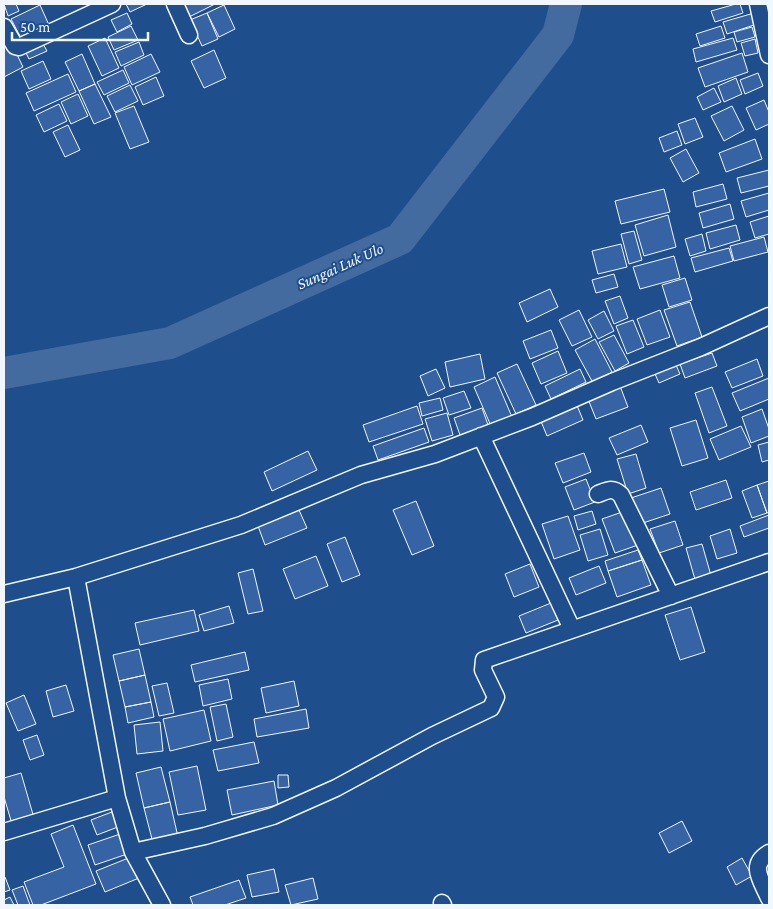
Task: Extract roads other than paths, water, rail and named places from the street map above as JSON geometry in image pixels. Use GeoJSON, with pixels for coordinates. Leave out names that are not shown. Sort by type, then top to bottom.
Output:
{"type":"FeatureCollection","features":[{"type":"Feature","properties":{"kind":"street"},"geometry":{"type":"LineString","coordinates":[[4,27],[15,46],[19,47],[112,4]]}},
{"type":"Feature","properties":{"kind":"street"},"geometry":{"type":"LineString","coordinates":[[175,4],[188,35]]}},
{"type":"Feature","properties":{"kind":"street"},"geometry":{"type":"LineString","coordinates":[[758,4],[769,55]]}},
{"type":"Feature","properties":{"kind":"street"},"geometry":{"type":"LineString","coordinates":[[4,594],[76,577],[240,525],[361,475],[435,454],[532,417],[612,382],[702,347],[769,316]]}},
{"type":"Feature","properties":{"kind":"street"},"geometry":{"type":"LineString","coordinates":[[481,436],[572,629]]}},
{"type":"Feature","properties":{"kind":"street"},"geometry":{"type":"LineString","coordinates":[[598,494],[612,489],[621,495],[671,596]]}},
{"type":"Feature","properties":{"kind":"street"},"geometry":{"type":"LineString","coordinates":[[133,852],[205,836],[273,816],[336,788],[432,736],[491,708],[496,697],[483,670],[484,660],[769,562]]}},
{"type":"Feature","properties":{"kind":"street"},"geometry":{"type":"LineString","coordinates":[[76,577],[117,798],[133,852],[162,905]]}},
{"type":"Feature","properties":{"kind":"street"},"geometry":{"type":"LineString","coordinates":[[4,832],[117,798]]}},
{"type":"Feature","properties":{"kind":"street"},"geometry":{"type":"LineString","coordinates":[[769,853],[758,862],[757,870],[769,898]]}},
{"type":"Feature","properties":{"kind":"waterway","name":"Sungai Luk Ulo"},"geometry":{"type":"LineString","coordinates":[[4,373],[170,343],[400,239],[558,35],[566,4]]}}]}
